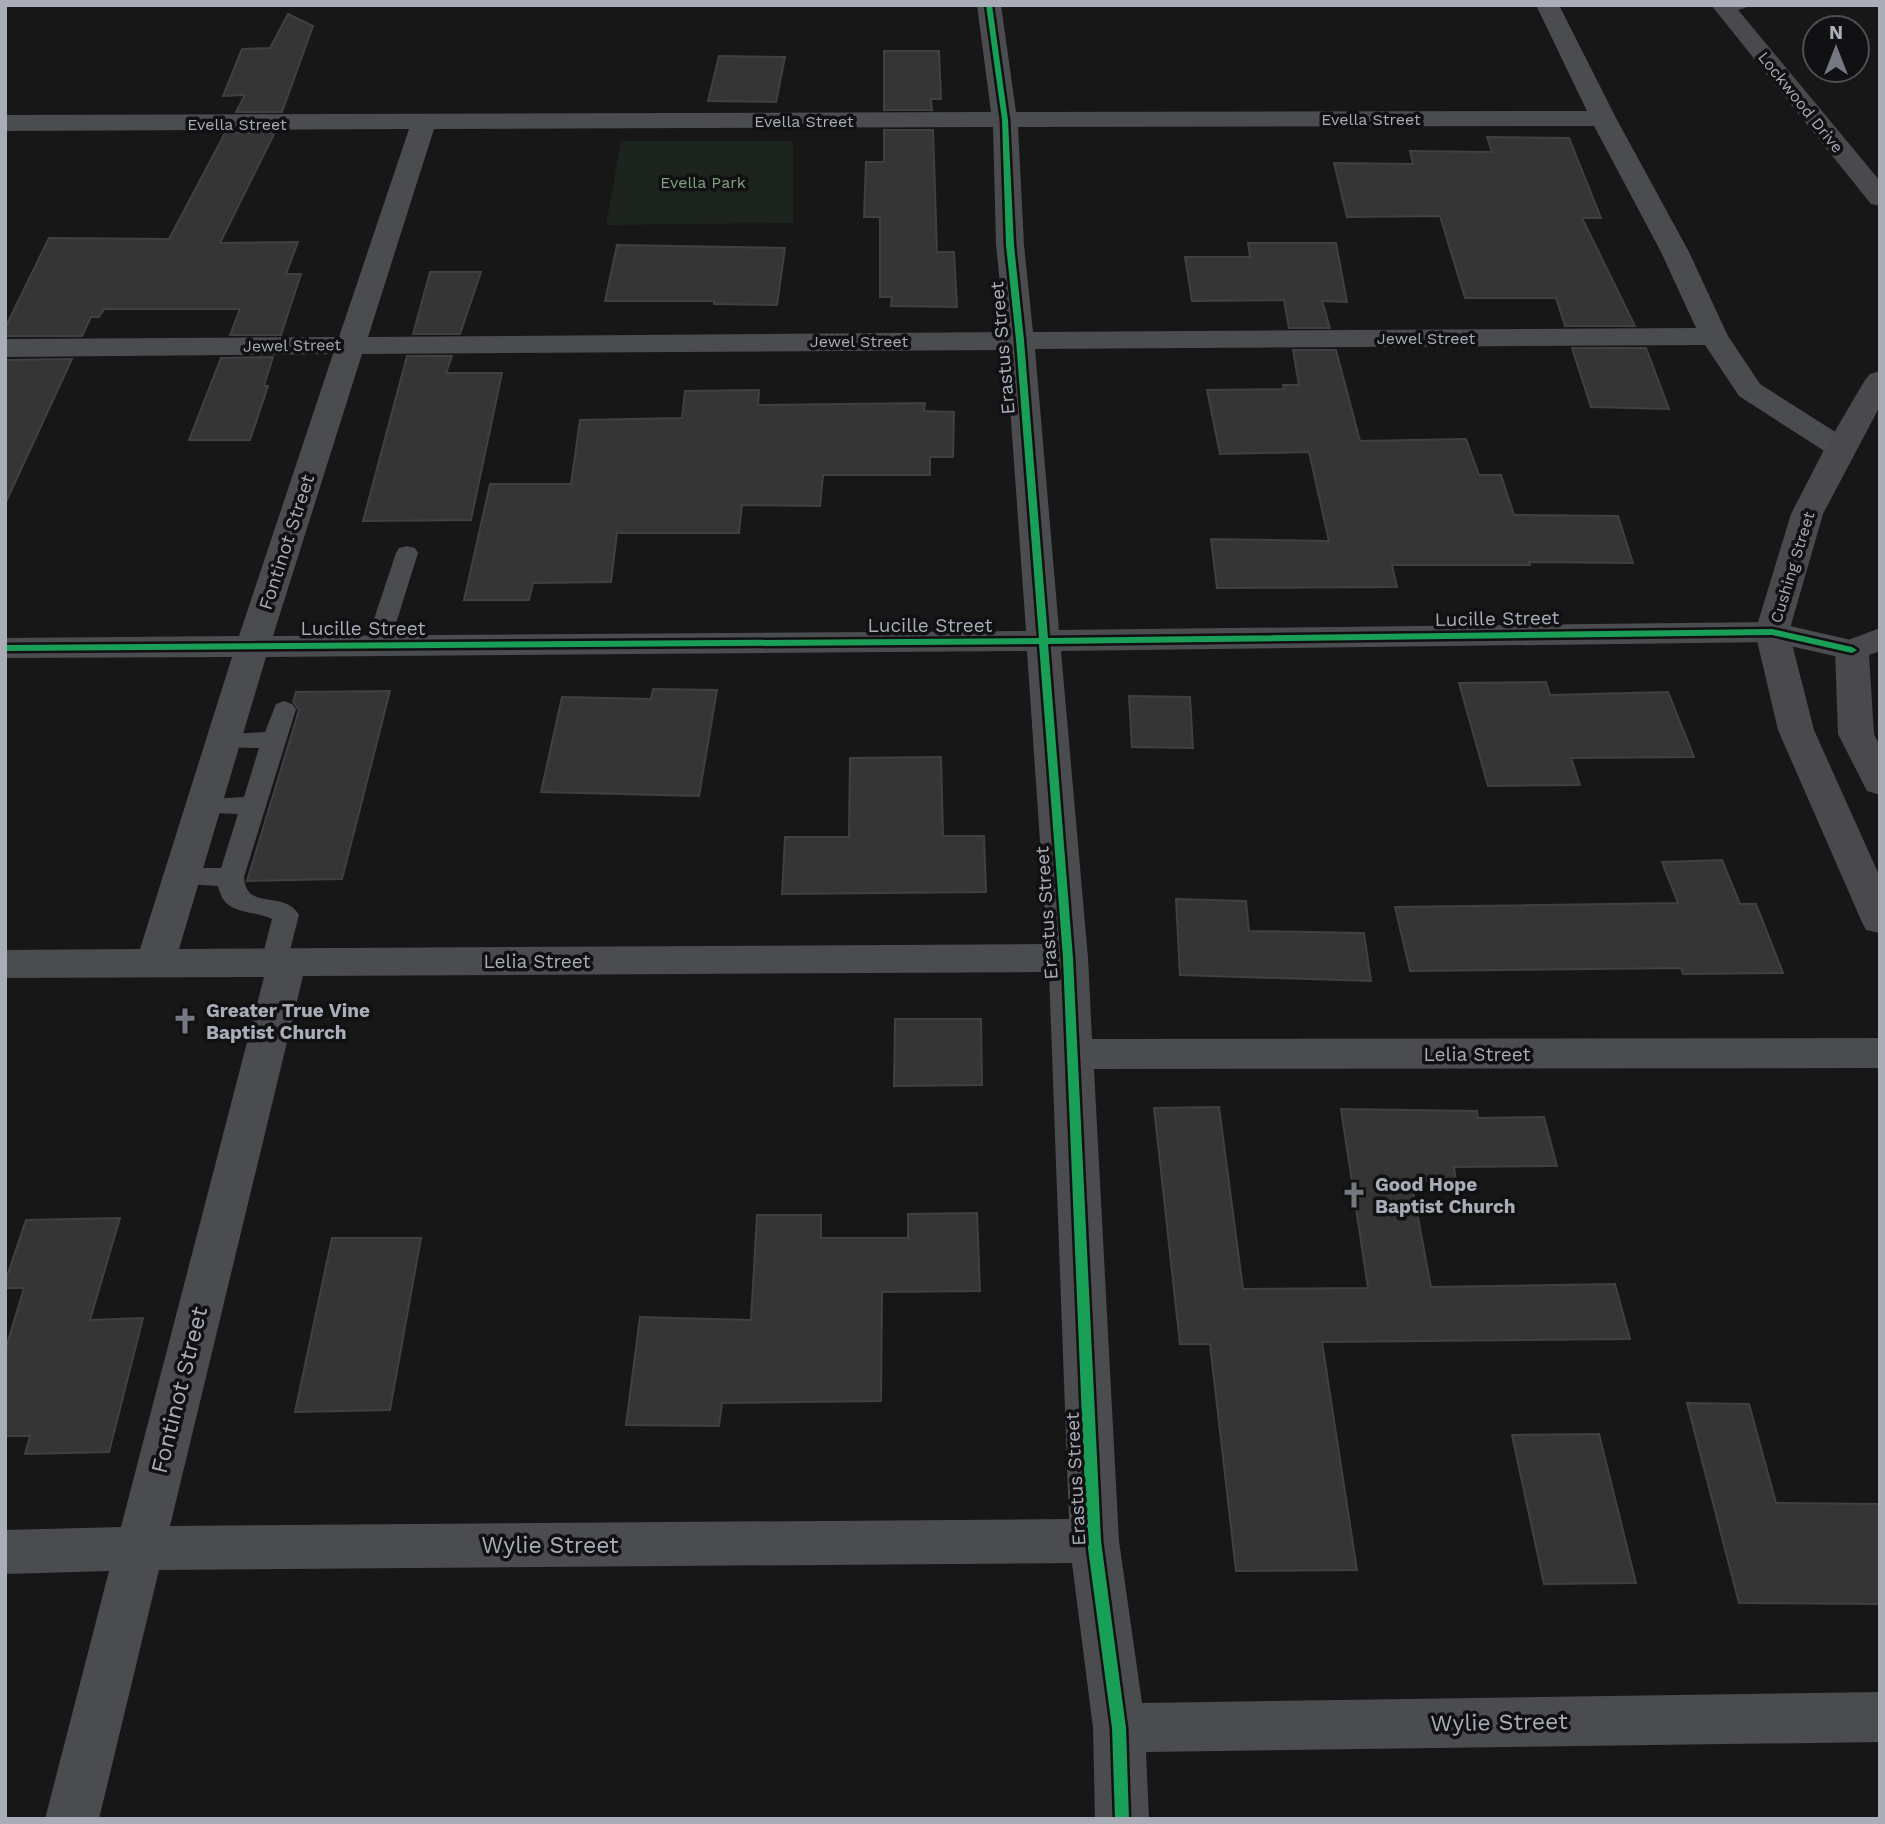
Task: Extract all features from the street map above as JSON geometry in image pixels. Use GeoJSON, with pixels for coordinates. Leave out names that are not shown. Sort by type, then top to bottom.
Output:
{"type":"FeatureCollection","features":[{"type":"Feature","properties":{"kind":"main road","name":"Lockwood Drive"},"geometry":{"type":"LineString","coordinates":[[1722,5],[1880,198]]}},
{"type":"Feature","properties":{"kind":"main road","name":"Cushing Street"},"geometry":{"type":"LineString","coordinates":[[1880,380],[1840,448],[1807,514],[1772,632],[1796,730],[1880,920]]}},
{"type":"Feature","properties":{"kind":"main road"},"geometry":{"type":"LineString","coordinates":[[1866,644],[1856,734],[1880,783]]}},
{"type":"Feature","properties":{"kind":"street","name":"Erastus Street"},"geometry":{"type":"LineString","coordinates":[[989,5],[1005,120],[1010,245],[1020,340],[1068,958],[1094,1541],[1119,1728],[1122,1819]]}},
{"type":"Feature","properties":{"kind":"street"},"geometry":{"type":"LineString","coordinates":[[1547,5],[1603,118],[1675,252],[1714,336],[1749,390],[1840,448]]}},
{"type":"Feature","properties":{"kind":"street","name":"Evella Street"},"geometry":{"type":"LineString","coordinates":[[5,123],[423,124],[1603,118]]}},
{"type":"Feature","properties":{"kind":"street","name":"Fontinot Street"},"geometry":{"type":"LineString","coordinates":[[155,963],[251,647],[423,124]]}},
{"type":"Feature","properties":{"kind":"street","name":"Jewel Street"},"geometry":{"type":"LineString","coordinates":[[5,348],[1714,336]]}},
{"type":"Feature","properties":{"kind":"street","name":"Lucille Street"},"geometry":{"type":"LineString","coordinates":[[5,648],[1043,641],[1772,632],[1866,644]]}},
{"type":"Feature","properties":{"kind":"street","name":"Lelia Street"},"geometry":{"type":"LineString","coordinates":[[5,964],[1068,958]]}},
{"type":"Feature","properties":{"kind":"street","name":"Fontinot Street"},"geometry":{"type":"LineString","coordinates":[[72,1819],[281,962]]}},
{"type":"Feature","properties":{"kind":"street","name":"Lelia Street"},"geometry":{"type":"LineString","coordinates":[[1073,1055],[1880,1053]]}},
{"type":"Feature","properties":{"kind":"street","name":"Wylie Street"},"geometry":{"type":"LineString","coordinates":[[5,1552],[139,1548],[1094,1541]]}},
{"type":"Feature","properties":{"kind":"street","name":"Wylie Street"},"geometry":{"type":"LineString","coordinates":[[1119,1728],[1880,1717]]}},
{"type":"Feature","properties":{"kind":"lane"},"geometry":{"type":"LineString","coordinates":[[1722,5],[1741,5]]}},
{"type":"Feature","properties":{"kind":"lane"},"geometry":{"type":"LineString","coordinates":[[377,646],[407,553]]}},
{"type":"Feature","properties":{"kind":"lane"},"geometry":{"type":"LineString","coordinates":[[281,962],[286,915],[276,908],[245,905],[235,900],[230,891],[231,877],[284,709]]}},
{"type":"Feature","properties":{"kind":"lane"},"geometry":{"type":"LineString","coordinates":[[223,741],[275,740]]}},
{"type":"Feature","properties":{"kind":"lane"},"geometry":{"type":"LineString","coordinates":[[203,806],[254,805]]}},
{"type":"Feature","properties":{"kind":"lane"},"geometry":{"type":"LineString","coordinates":[[181,877],[231,877]]}},
{"type":"Feature","properties":{"kind":"green space","name":"Evella Park"},"geometry":{"type":"Polygon","coordinates":[[[621,141],[793,141],[793,223],[606,225],[621,141]]]}},
{"type":"Feature","properties":{"kind":"building"},"geometry":{"type":"Polygon","coordinates":[[[288,14],[313,26],[282,112],[236,112],[245,95],[223,96],[242,49],[270,48],[288,14]]]}},
{"type":"Feature","properties":{"kind":"building"},"geometry":{"type":"Polygon","coordinates":[[[884,51],[939,51],[941,99],[931,99],[932,110],[884,110],[884,51]]]}},
{"type":"Feature","properties":{"kind":"building"},"geometry":{"type":"Polygon","coordinates":[[[719,56],[785,57],[776,102],[708,101],[719,56]]]}},
{"type":"Feature","properties":{"kind":"building"},"geometry":{"type":"Polygon","coordinates":[[[884,130],[933,130],[937,252],[954,252],[957,307],[891,306],[892,297],[880,297],[880,217],[864,217],[866,162],[884,162],[884,130]]]}},
{"type":"Feature","properties":{"kind":"building"},"geometry":{"type":"Polygon","coordinates":[[[275,132],[220,243],[298,242],[286,274],[301,274],[281,335],[230,335],[240,309],[104,309],[99,317],[91,317],[82,336],[5,336],[5,328],[49,238],[169,239],[225,133],[275,132]]]}},
{"type":"Feature","properties":{"kind":"building"},"geometry":{"type":"Polygon","coordinates":[[[1487,137],[1569,138],[1601,218],[1582,218],[1635,326],[1565,326],[1556,298],[1465,298],[1440,216],[1347,217],[1334,163],[1413,164],[1410,151],[1492,152],[1487,137]]]}},
{"type":"Feature","properties":{"kind":"building"},"geometry":{"type":"Polygon","coordinates":[[[1248,243],[1336,243],[1347,302],[1322,301],[1330,328],[1289,328],[1284,300],[1192,301],[1185,257],[1250,257],[1248,243]]]}},
{"type":"Feature","properties":{"kind":"building"},"geometry":{"type":"Polygon","coordinates":[[[617,245],[785,248],[777,305],[714,304],[714,301],[605,301],[617,245]]]}},
{"type":"Feature","properties":{"kind":"building"},"geometry":{"type":"Polygon","coordinates":[[[430,272],[481,272],[460,334],[413,334],[430,272]]]}},
{"type":"Feature","properties":{"kind":"building"},"geometry":{"type":"Polygon","coordinates":[[[1572,348],[1646,348],[1669,409],[1591,407],[1572,348]]]}},
{"type":"Feature","properties":{"kind":"building"},"geometry":{"type":"Polygon","coordinates":[[[1293,350],[1336,350],[1360,441],[1466,439],[1479,475],[1501,475],[1514,515],[1618,516],[1633,563],[1392,565],[1397,587],[1217,588],[1211,539],[1329,541],[1309,452],[1220,454],[1207,390],[1284,389],[1283,385],[1299,385],[1293,350]]]}},
{"type":"Feature","properties":{"kind":"building"},"geometry":{"type":"Polygon","coordinates":[[[407,356],[452,356],[446,373],[502,373],[471,520],[363,521],[407,356]]]}},
{"type":"Feature","properties":{"kind":"building"},"geometry":{"type":"Polygon","coordinates":[[[273,357],[264,386],[268,386],[250,440],[189,440],[221,358],[273,357]]]}},
{"type":"Feature","properties":{"kind":"building"},"geometry":{"type":"Polygon","coordinates":[[[72,359],[5,504],[5,360],[72,359]]]}},
{"type":"Feature","properties":{"kind":"building"},"geometry":{"type":"Polygon","coordinates":[[[759,390],[758,405],[925,403],[924,411],[954,412],[953,457],[930,457],[930,475],[823,475],[820,506],[742,505],[739,533],[617,533],[611,582],[533,583],[529,600],[464,600],[490,484],[571,484],[580,420],[682,418],[685,391],[759,390]]]}},
{"type":"Feature","properties":{"kind":"building"},"geometry":{"type":"Polygon","coordinates":[[[1546,682],[1550,695],[1668,692],[1694,757],[1571,758],[1580,785],[1488,786],[1459,683],[1546,682]]]}},
{"type":"Feature","properties":{"kind":"building"},"geometry":{"type":"Polygon","coordinates":[[[653,689],[717,690],[699,796],[541,792],[562,697],[651,699],[653,689]]]}},
{"type":"Feature","properties":{"kind":"building"},"geometry":{"type":"Polygon","coordinates":[[[390,691],[342,879],[247,881],[299,710],[293,702],[296,692],[390,691]]]}},
{"type":"Feature","properties":{"kind":"building"},"geometry":{"type":"Polygon","coordinates":[[[1129,696],[1190,697],[1193,748],[1132,747],[1129,696]]]}},
{"type":"Feature","properties":{"kind":"building"},"geometry":{"type":"Polygon","coordinates":[[[941,757],[943,836],[984,836],[986,892],[782,894],[785,837],[849,837],[850,758],[941,757]]]}},
{"type":"Feature","properties":{"kind":"building"},"geometry":{"type":"Polygon","coordinates":[[[1722,860],[1740,904],[1756,904],[1783,973],[1683,974],[1681,968],[1410,971],[1395,907],[1678,903],[1662,862],[1722,860]]]}},
{"type":"Feature","properties":{"kind":"building"},"geometry":{"type":"Polygon","coordinates":[[[1176,899],[1246,901],[1249,931],[1364,933],[1371,981],[1180,975],[1176,899]]]}},
{"type":"Feature","properties":{"kind":"building"},"geometry":{"type":"Polygon","coordinates":[[[895,1019],[981,1019],[982,1085],[894,1086],[895,1019]]]}},
{"type":"Feature","properties":{"kind":"building"},"geometry":{"type":"Polygon","coordinates":[[[1219,1107],[1243,1289],[1368,1288],[1341,1109],[1477,1111],[1478,1118],[1544,1117],[1557,1166],[1454,1167],[1456,1181],[1411,1180],[1431,1287],[1615,1284],[1630,1339],[1322,1342],[1357,1570],[1236,1571],[1210,1344],[1180,1344],[1154,1108],[1219,1107]]]}},
{"type":"Feature","properties":{"kind":"building"},"geometry":{"type":"Polygon","coordinates":[[[977,1213],[980,1291],[882,1292],[881,1401],[722,1403],[719,1426],[626,1425],[640,1317],[751,1320],[757,1215],[821,1215],[821,1238],[908,1238],[908,1214],[977,1213]]]}},
{"type":"Feature","properties":{"kind":"building"},"geometry":{"type":"Polygon","coordinates":[[[120,1218],[90,1320],[143,1318],[109,1452],[25,1454],[30,1436],[5,1436],[5,1351],[24,1288],[5,1288],[5,1282],[26,1220],[120,1218]]]}},
{"type":"Feature","properties":{"kind":"building"},"geometry":{"type":"Polygon","coordinates":[[[332,1238],[421,1238],[390,1410],[295,1412],[332,1238]]]}},
{"type":"Feature","properties":{"kind":"building"},"geometry":{"type":"Polygon","coordinates":[[[1687,1403],[1749,1404],[1776,1503],[1880,1504],[1880,1604],[1739,1603],[1687,1403]]]}},
{"type":"Feature","properties":{"kind":"building"},"geometry":{"type":"Polygon","coordinates":[[[1599,1434],[1636,1583],[1544,1584],[1512,1435],[1599,1434]]]}},
{"type":"Feature","properties":{"kind":"cycle path"},"geometry":{"type":"LineString","coordinates":[[989,5],[1005,120],[1010,245],[1020,340],[1068,958],[1094,1541],[1119,1728],[1122,1819]]}},
{"type":"Feature","properties":{"kind":"cycle path"},"geometry":{"type":"LineString","coordinates":[[5,648],[1043,641],[1772,632],[1852,650]]}},
{"type":"Feature","properties":{"kind":"place","name":"Greater True Vine Baptist Church"},"geometry":{"type":"Point","coordinates":[185,1021]}},
{"type":"Feature","properties":{"kind":"place","name":"Good Hope Baptist Church"},"geometry":{"type":"Point","coordinates":[1354,1195]}}]}
